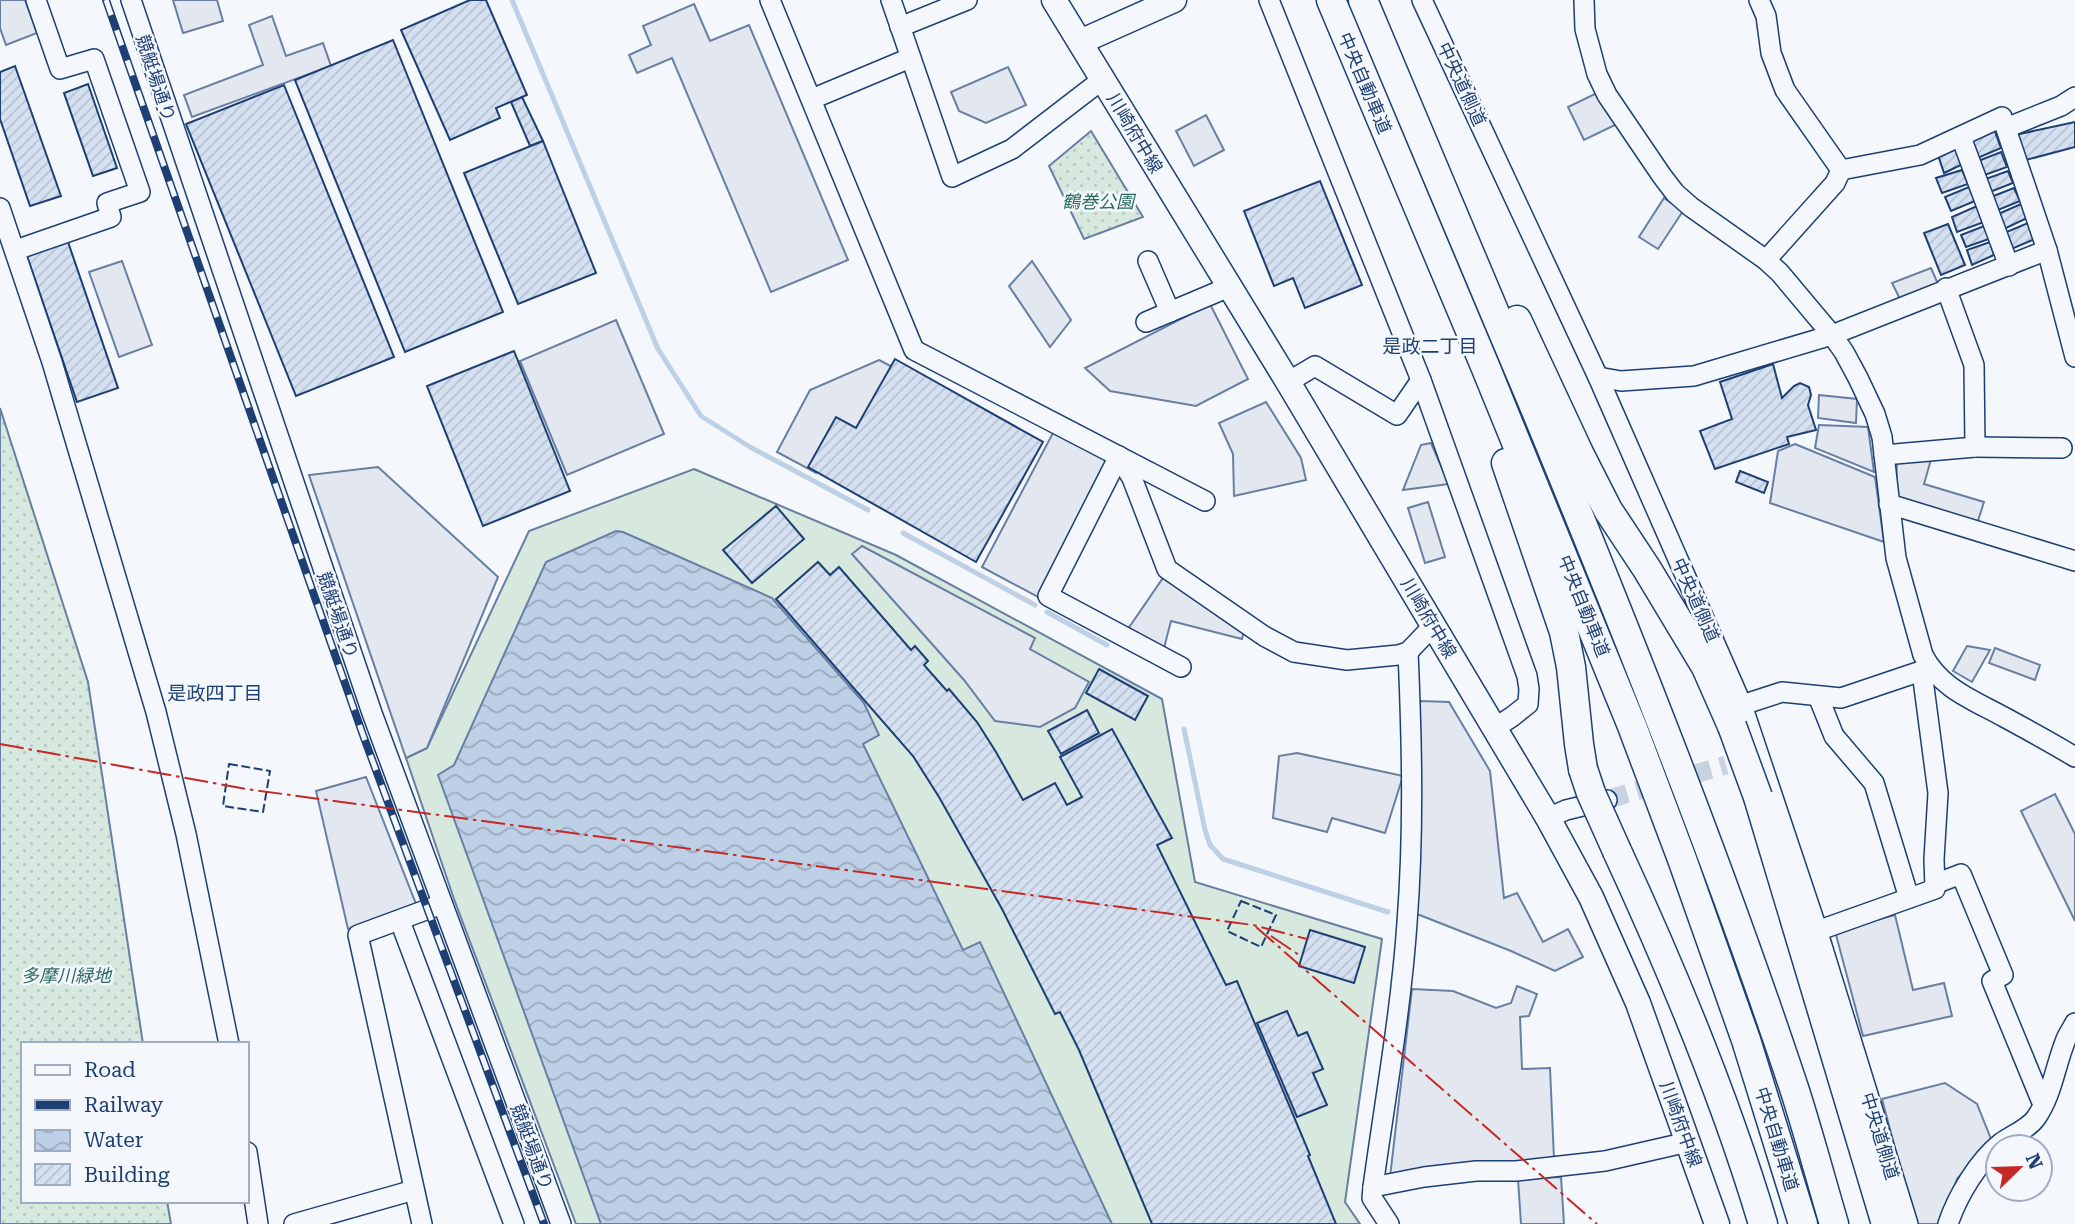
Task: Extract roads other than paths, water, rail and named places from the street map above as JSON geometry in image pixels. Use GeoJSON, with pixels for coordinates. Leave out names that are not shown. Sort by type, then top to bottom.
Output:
{"type":"FeatureCollection","features":[{"type":"Feature","properties":{"kind":"highway","name":"中央自動車道"},"geometry":{"type":"LineString","coordinates":[[1331,0],[1491,378],[1632,726],[1746,1040],[1803,1224]]}},
{"type":"Feature","properties":{"kind":"highway","name":"中央自動車道"},"geometry":{"type":"LineString","coordinates":[[1364,4],[1536,412],[1671,750],[1728,898],[1796,1095],[1834,1224]]}},
{"type":"Feature","properties":{"kind":"highway"},"geometry":{"type":"LineString","coordinates":[[1364,4],[1608,510],[1737,715],[1758,797],[1886,1224]]}},
{"type":"Feature","properties":{"kind":"highway"},"geometry":{"type":"LineString","coordinates":[[1343,31],[1505,461],[1550,589],[1571,667],[1579,744],[1591,793],[1673,976],[1729,1120],[1760,1220]]}},
{"type":"Feature","properties":{"kind":"main road","name":"川崎府中線"},"geometry":{"type":"LineString","coordinates":[[1054,0],[1288,382],[1548,818],[1591,897],[1638,1003],[1717,1224]]}},
{"type":"Feature","properties":{"kind":"main road"},"geometry":{"type":"LineString","coordinates":[[1080,43],[1174,0]]}},
{"type":"Feature","properties":{"kind":"street"},"geometry":{"type":"LineString","coordinates":[[16,250],[111,217],[107,203],[140,192],[94,59],[60,69],[36,0]]}},
{"type":"Feature","properties":{"kind":"street","name":"競艇場通り"},"geometry":{"type":"LineString","coordinates":[[131,0],[355,666],[561,1224]]}},
{"type":"Feature","properties":{"kind":"street"},"geometry":{"type":"LineString","coordinates":[[771,0],[914,350],[1205,501]]}},
{"type":"Feature","properties":{"kind":"street"},"geometry":{"type":"LineString","coordinates":[[891,0],[952,177],[1013,149],[1103,79]]}},
{"type":"Feature","properties":{"kind":"street"},"geometry":{"type":"LineString","coordinates":[[900,27],[967,0]]}},
{"type":"Feature","properties":{"kind":"street"},"geometry":{"type":"LineString","coordinates":[[1269,0],[1421,380],[1527,676],[1530,689],[1528,704],[1495,728]]}},
{"type":"Feature","properties":{"kind":"street","name":"中央道側道"},"geometry":{"type":"LineString","coordinates":[[1422,0],[1598,377],[1737,715],[1759,755],[1908,1224]]}},
{"type":"Feature","properties":{"kind":"street"},"geometry":{"type":"LineString","coordinates":[[1584,0],[1585,29],[1597,74],[1607,95],[1651,160],[1675,193],[1766,260],[1786,279],[1844,352],[1875,414],[1884,454],[1896,558],[1926,670],[1938,793],[1935,889],[1817,931]]}},
{"type":"Feature","properties":{"kind":"street"},"geometry":{"type":"LineString","coordinates":[[1759,0],[1766,16],[1771,53],[1786,90],[1841,170]]}},
{"type":"Feature","properties":{"kind":"street"},"geometry":{"type":"LineString","coordinates":[[812,99],[910,58]]}},
{"type":"Feature","properties":{"kind":"street"},"geometry":{"type":"LineString","coordinates":[[2006,128],[2061,106],[2075,97]]}},
{"type":"Feature","properties":{"kind":"street"},"geometry":{"type":"LineString","coordinates":[[1841,170],[1920,155],[2002,117],[2046,250],[2075,357]]}},
{"type":"Feature","properties":{"kind":"street"},"geometry":{"type":"LineString","coordinates":[[1961,137],[2008,266]]}},
{"type":"Feature","properties":{"kind":"street"},"geometry":{"type":"LineString","coordinates":[[1766,260],[1835,183],[1841,170]]}},
{"type":"Feature","properties":{"kind":"street"},"geometry":{"type":"LineString","coordinates":[[0,208],[74,432],[156,712],[186,834],[229,1042]]}},
{"type":"Feature","properties":{"kind":"street"},"geometry":{"type":"LineString","coordinates":[[1598,377],[1621,381],[1647,381],[1693,376],[1832,335],[2046,250]]}},
{"type":"Feature","properties":{"kind":"street"},"geometry":{"type":"LineString","coordinates":[[1148,261],[1170,312]]}},
{"type":"Feature","properties":{"kind":"street"},"geometry":{"type":"LineString","coordinates":[[1146,322],[1229,287]]}},
{"type":"Feature","properties":{"kind":"street"},"geometry":{"type":"LineString","coordinates":[[1946,289],[1973,365],[1975,447]]}},
{"type":"Feature","properties":{"kind":"street"},"geometry":{"type":"LineString","coordinates":[[1288,382],[1315,366],[1396,415],[1421,380]]}},
{"type":"Feature","properties":{"kind":"street"},"geometry":{"type":"LineString","coordinates":[[1884,454],[1975,447],[2062,448]]}},
{"type":"Feature","properties":{"kind":"street"},"geometry":{"type":"LineString","coordinates":[[1119,456],[1132,478],[1167,569],[1264,636],[1294,652],[1347,660],[1408,652],[1433,625]]}},
{"type":"Feature","properties":{"kind":"street"},"geometry":{"type":"LineString","coordinates":[[1119,456],[1048,596],[1181,667]]}},
{"type":"Feature","properties":{"kind":"street"},"geometry":{"type":"LineString","coordinates":[[1889,504],[2075,561]]}},
{"type":"Feature","properties":{"kind":"street"},"geometry":{"type":"LineString","coordinates":[[1389,1224],[1372,1198],[1400,997],[1407,923],[1413,728],[1408,652]]}},
{"type":"Feature","properties":{"kind":"street"},"geometry":{"type":"LineString","coordinates":[[1737,715],[1782,692],[1841,698],[1926,670]]}},
{"type":"Feature","properties":{"kind":"street"},"geometry":{"type":"LineString","coordinates":[[1926,670],[1958,692],[2075,757]]}},
{"type":"Feature","properties":{"kind":"street"},"geometry":{"type":"LineString","coordinates":[[1818,696],[1834,736],[1874,783],[1909,898]]}},
{"type":"Feature","properties":{"kind":"street"},"geometry":{"type":"LineString","coordinates":[[1726,765],[1759,755]]}},
{"type":"Feature","properties":{"kind":"street"},"geometry":{"type":"LineString","coordinates":[[1548,818],[1566,810],[1609,799]]}},
{"type":"Feature","properties":{"kind":"street"},"geometry":{"type":"LineString","coordinates":[[1935,884],[1961,874],[2003,975],[1992,981],[2040,1100],[2044,1102]]}},
{"type":"Feature","properties":{"kind":"street"},"geometry":{"type":"LineString","coordinates":[[422,1224],[358,935],[442,904]]}},
{"type":"Feature","properties":{"kind":"street"},"geometry":{"type":"LineString","coordinates":[[400,921],[514,1224]]}},
{"type":"Feature","properties":{"kind":"street"},"geometry":{"type":"LineString","coordinates":[[1948,1224],[1956,1201],[1971,1177],[1998,1145],[2037,1116],[2057,1072],[2065,1041],[2075,1023]]}},
{"type":"Feature","properties":{"kind":"street"},"geometry":{"type":"LineString","coordinates":[[1373,1187],[1423,1177],[1516,1171],[1605,1161],[1688,1142]]}},
{"type":"Feature","properties":{"kind":"street"},"geometry":{"type":"LineString","coordinates":[[248,1159],[258,1224]]}},
{"type":"Feature","properties":{"kind":"street"},"geometry":{"type":"LineString","coordinates":[[294,1224],[414,1190]]}},
{"type":"Feature","properties":{"kind":"water"},"geometry":{"type":"Polygon","coordinates":[[[616,531],[772,598],[864,703],[879,735],[863,744],[963,950],[980,942],[1112,1224],[601,1224],[438,775],[454,765],[546,562],[616,531]]]}},
{"type":"Feature","properties":{"kind":"waterway"},"geometry":{"type":"LineString","coordinates":[[512,0],[658,349],[701,416],[750,447],[868,510]]}},
{"type":"Feature","properties":{"kind":"waterway"},"geometry":{"type":"LineString","coordinates":[[903,533],[1035,605]]}},
{"type":"Feature","properties":{"kind":"waterway"},"geometry":{"type":"LineString","coordinates":[[1047,612],[1107,645]]}},
{"type":"Feature","properties":{"kind":"waterway"},"geometry":{"type":"LineString","coordinates":[[1184,729],[1205,830],[1210,845],[1223,859],[1388,912]]}},
{"type":"Feature","properties":{"kind":"tunnel"},"geometry":{"type":"LineString","coordinates":[[1609,799],[1726,765]]}},
{"type":"Feature","properties":{"kind":"railway"},"geometry":{"type":"LineString","coordinates":[[106,0],[363,735],[544,1224]]}},
{"type":"Feature","properties":{"kind":"district","name":"是政二丁目"},"geometry":{"type":"Point","coordinates":[1430,346]}},
{"type":"Feature","properties":{"kind":"district","name":"是政四丁目"},"geometry":{"type":"Point","coordinates":[215,693]}},
{"type":"Feature","properties":{"kind":"park label","name":"鶴巻公園"},"geometry":{"type":"Point","coordinates":[1098,201]}},
{"type":"Feature","properties":{"kind":"park label","name":"多摩川緑地"},"geometry":{"type":"Point","coordinates":[66,975]}}]}
